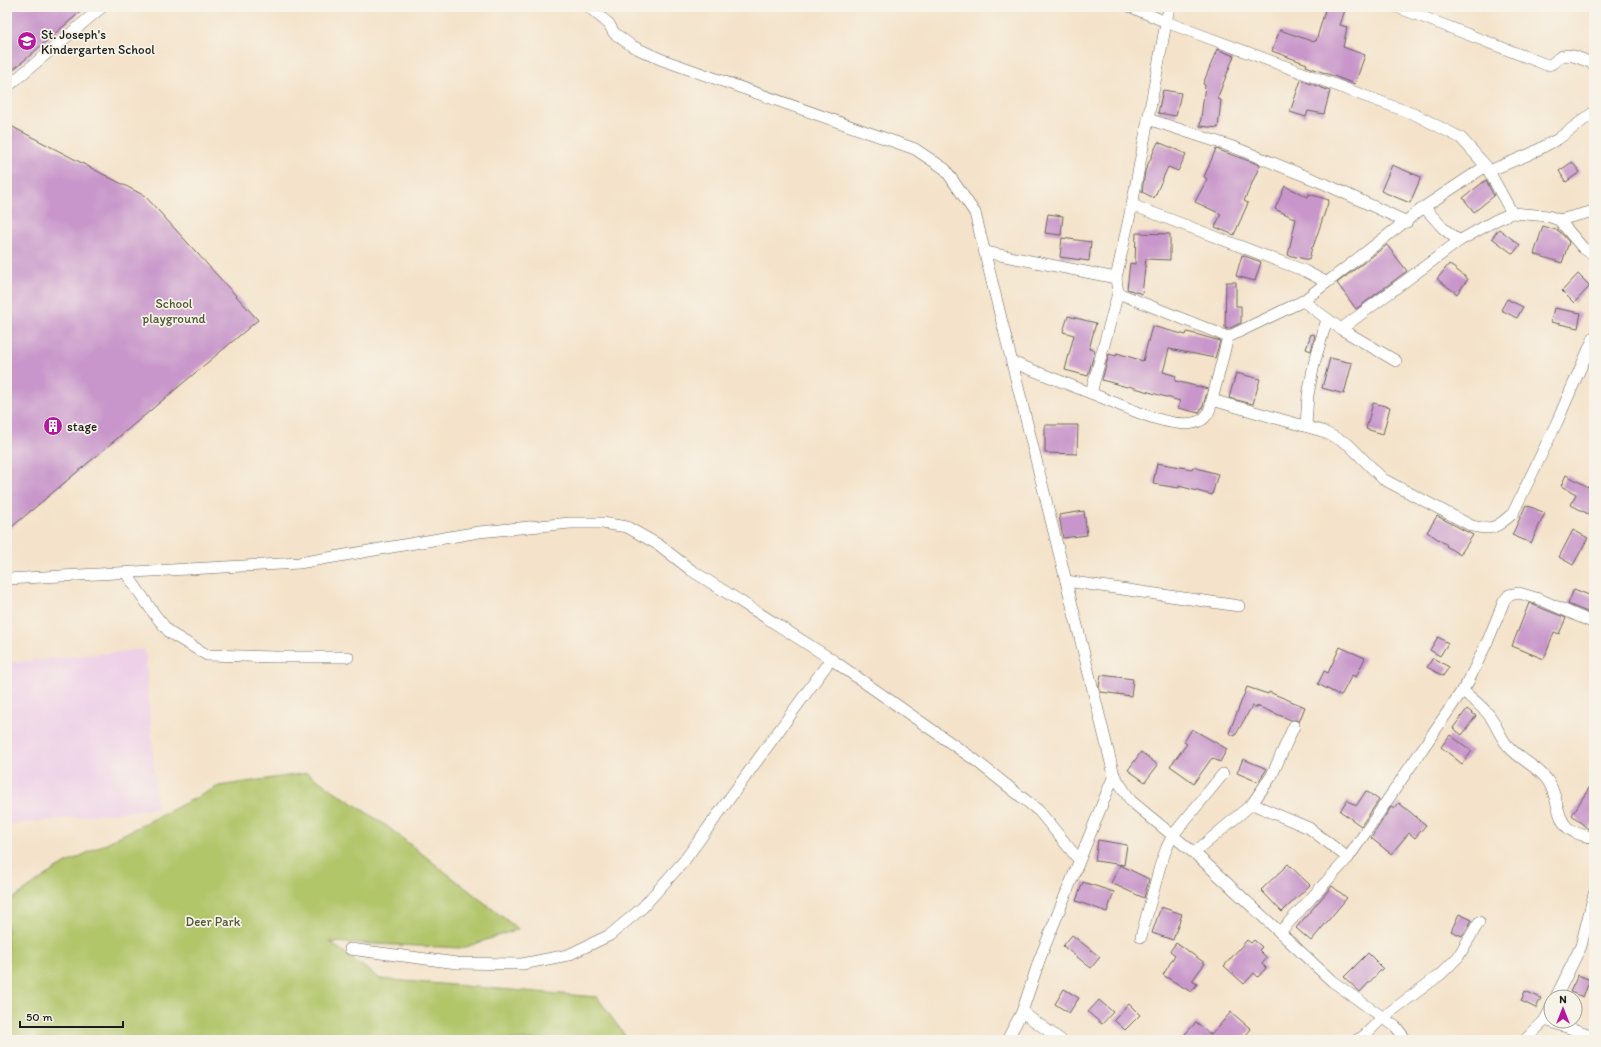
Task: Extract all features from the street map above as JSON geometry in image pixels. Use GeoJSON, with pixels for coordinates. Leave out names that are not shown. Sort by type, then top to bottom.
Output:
{"type":"FeatureCollection","features":[{"type":"Feature","properties":{"kind":"street"},"geometry":{"type":"LineString","coordinates":[[7,87],[102,7]]}},
{"type":"Feature","properties":{"kind":"street"},"geometry":{"type":"LineString","coordinates":[[589,7],[609,24],[614,33],[632,46],[660,59],[915,149],[945,169],[974,213],[985,252],[1114,775],[1131,801],[1194,853],[1332,982],[1396,1027],[1406,1040]]}},
{"type":"Feature","properties":{"kind":"street"},"geometry":{"type":"LineString","coordinates":[[1131,7],[1166,22],[1416,115],[1461,138],[1487,168],[1512,213]]}},
{"type":"Feature","properties":{"kind":"street"},"geometry":{"type":"LineString","coordinates":[[1091,393],[1118,293],[1116,278],[1132,205],[1169,7]]}},
{"type":"Feature","properties":{"kind":"street"},"geometry":{"type":"LineString","coordinates":[[1397,7],[1533,61],[1547,65],[1555,62],[1562,56],[1569,55],[1594,64]]}},
{"type":"Feature","properties":{"kind":"street"},"geometry":{"type":"LineString","coordinates":[[1118,293],[1228,337],[1303,301],[1424,207],[1487,168],[1530,154],[1558,139],[1594,112]]}},
{"type":"Feature","properties":{"kind":"street"},"geometry":{"type":"LineString","coordinates":[[1148,119],[1243,151],[1325,184],[1406,222]]}},
{"type":"Feature","properties":{"kind":"street"},"geometry":{"type":"LineString","coordinates":[[1132,205],[1304,271],[1326,282]]}},
{"type":"Feature","properties":{"kind":"street"},"geometry":{"type":"LineString","coordinates":[[1424,207],[1443,228],[1459,241]]}},
{"type":"Feature","properties":{"kind":"street"},"geometry":{"type":"LineString","coordinates":[[1559,220],[1594,210]]}},
{"type":"Feature","properties":{"kind":"street"},"geometry":{"type":"LineString","coordinates":[[1341,329],[1459,241],[1496,220],[1512,213],[1548,216],[1559,220],[1583,248],[1594,255]]}},
{"type":"Feature","properties":{"kind":"street"},"geometry":{"type":"LineString","coordinates":[[985,252],[1116,278]]}},
{"type":"Feature","properties":{"kind":"street"},"geometry":{"type":"LineString","coordinates":[[1303,301],[1341,329],[1396,362]]}},
{"type":"Feature","properties":{"kind":"street"},"geometry":{"type":"LineString","coordinates":[[1306,426],[1308,395],[1314,364],[1327,319]]}},
{"type":"Feature","properties":{"kind":"street"},"geometry":{"type":"LineString","coordinates":[[1012,362],[1152,417],[1181,424],[1194,423],[1206,417],[1210,410],[1228,337]]}},
{"type":"Feature","properties":{"kind":"street"},"geometry":{"type":"LineString","coordinates":[[1212,400],[1322,431],[1348,444],[1382,479],[1472,526],[1483,529],[1492,528],[1501,524],[1513,513],[1557,422],[1594,337]]}},
{"type":"Feature","properties":{"kind":"street"},"geometry":{"type":"LineString","coordinates":[[7,579],[299,563],[480,532],[570,523],[602,523],[627,527],[659,545],[691,570],[831,659],[974,760],[1039,811],[1079,860]]}},
{"type":"Feature","properties":{"kind":"street"},"geometry":{"type":"LineString","coordinates":[[126,573],[155,615],[170,633],[207,655],[274,658],[348,658]]}},
{"type":"Feature","properties":{"kind":"street"},"geometry":{"type":"LineString","coordinates":[[1066,582],[1239,606]]}},
{"type":"Feature","properties":{"kind":"street"},"geometry":{"type":"LineString","coordinates":[[1280,932],[1348,858],[1468,682],[1508,595],[1520,593],[1539,599],[1594,623]]}},
{"type":"Feature","properties":{"kind":"street"},"geometry":{"type":"LineString","coordinates":[[350,949],[457,963],[522,964],[568,955],[610,935],[642,908],[684,861],[831,659]]}},
{"type":"Feature","properties":{"kind":"street"},"geometry":{"type":"LineString","coordinates":[[1462,690],[1489,715],[1509,747],[1541,772],[1553,788],[1560,814],[1564,823],[1569,829],[1577,834],[1594,838]]}},
{"type":"Feature","properties":{"kind":"street"},"geometry":{"type":"LineString","coordinates":[[1194,853],[1252,804],[1272,775],[1294,726]]}},
{"type":"Feature","properties":{"kind":"street"},"geometry":{"type":"LineString","coordinates":[[1141,937],[1160,866],[1173,835],[1223,774]]}},
{"type":"Feature","properties":{"kind":"street"},"geometry":{"type":"LineString","coordinates":[[1007,1040],[1022,1012],[1040,958],[1114,775]]}},
{"type":"Feature","properties":{"kind":"street"},"geometry":{"type":"LineString","coordinates":[[1252,804],[1309,828],[1348,858]]}},
{"type":"Feature","properties":{"kind":"street"},"geometry":{"type":"LineString","coordinates":[[1560,989],[1581,946],[1594,894]]}},
{"type":"Feature","properties":{"kind":"street"},"geometry":{"type":"LineString","coordinates":[[1357,1040],[1364,1036],[1382,1018],[1441,974],[1458,956],[1479,922]]}},
{"type":"Feature","properties":{"kind":"street"},"geometry":{"type":"LineString","coordinates":[[1022,1012],[1061,1040]]}},
{"type":"Feature","properties":{"kind":"street"},"geometry":{"type":"LineString","coordinates":[[1525,1040],[1543,1022]]}},
{"type":"Feature","properties":{"kind":"street"},"geometry":{"type":"LineString","coordinates":[[1573,1029],[1594,1036]]}},
{"type":"Feature","properties":{"kind":"shaded area"},"geometry":{"type":"Polygon","coordinates":[[[145,649],[157,808],[7,825],[7,663],[145,649]]]}},
{"type":"Feature","properties":{"kind":"green space","name":"Deer Park"},"geometry":{"type":"Polygon","coordinates":[[[307,773],[384,824],[518,929],[463,948],[330,942],[380,979],[597,997],[628,1040],[7,1040],[7,903],[57,868],[219,786],[307,773]]]}},
{"type":"Feature","properties":{"kind":"building","name":"St. Joseph's Kindergarten School"},"geometry":{"type":"Polygon","coordinates":[[[7,7],[86,7],[7,75],[7,7]]]}},
{"type":"Feature","properties":{"kind":"building"},"geometry":{"type":"Polygon","coordinates":[[[1326,7],[1346,7],[1340,25],[1347,27],[1343,47],[1365,55],[1355,84],[1306,66],[1307,64],[1272,51],[1280,30],[1314,42],[1316,41],[1326,7]]]}},
{"type":"Feature","properties":{"kind":"building"},"geometry":{"type":"Polygon","coordinates":[[[1217,49],[1234,56],[1217,99],[1221,100],[1218,128],[1200,126],[1205,85],[1203,84],[1217,49]]]}},
{"type":"Feature","properties":{"kind":"building"},"geometry":{"type":"Polygon","coordinates":[[[1301,80],[1330,91],[1324,114],[1308,111],[1306,117],[1290,112],[1301,80]]]}},
{"type":"Feature","properties":{"kind":"building"},"geometry":{"type":"Polygon","coordinates":[[[1163,90],[1181,93],[1176,116],[1158,113],[1163,90]]]}},
{"type":"Feature","properties":{"kind":"building"},"geometry":{"type":"Polygon","coordinates":[[[7,124],[145,196],[258,320],[7,531],[7,124]]]}},
{"type":"Feature","properties":{"kind":"building"},"geometry":{"type":"Polygon","coordinates":[[[1158,142],[1186,154],[1178,171],[1168,167],[1154,198],[1142,192],[1145,171],[1158,142]]]}},
{"type":"Feature","properties":{"kind":"building"},"geometry":{"type":"Polygon","coordinates":[[[1216,149],[1260,165],[1244,201],[1248,203],[1234,235],[1215,227],[1221,214],[1195,202],[1207,179],[1204,177],[1216,149]]]}},
{"type":"Feature","properties":{"kind":"building"},"geometry":{"type":"Polygon","coordinates":[[[1572,162],[1580,172],[1566,182],[1559,171],[1572,162]]]}},
{"type":"Feature","properties":{"kind":"building"},"geometry":{"type":"Polygon","coordinates":[[[1392,165],[1421,177],[1410,203],[1381,191],[1392,165]]]}},
{"type":"Feature","properties":{"kind":"building"},"geometry":{"type":"Polygon","coordinates":[[[1486,180],[1494,196],[1474,212],[1463,198],[1486,180]]]}},
{"type":"Feature","properties":{"kind":"building"},"geometry":{"type":"Polygon","coordinates":[[[1285,186],[1308,197],[1309,194],[1329,200],[1312,247],[1309,260],[1288,255],[1296,219],[1275,209],[1285,186]]]}},
{"type":"Feature","properties":{"kind":"building"},"geometry":{"type":"Polygon","coordinates":[[[1048,214],[1063,216],[1061,235],[1045,233],[1048,214]]]}},
{"type":"Feature","properties":{"kind":"building"},"geometry":{"type":"Polygon","coordinates":[[[1543,226],[1559,231],[1569,242],[1562,263],[1534,254],[1543,226]]]}},
{"type":"Feature","properties":{"kind":"building"},"geometry":{"type":"Polygon","coordinates":[[[1499,229],[1520,245],[1513,254],[1492,238],[1499,229]]]}},
{"type":"Feature","properties":{"kind":"building"},"geometry":{"type":"Polygon","coordinates":[[[1136,233],[1170,234],[1170,260],[1146,259],[1142,294],[1127,289],[1130,263],[1135,264],[1136,233]]]}},
{"type":"Feature","properties":{"kind":"building"},"geometry":{"type":"Polygon","coordinates":[[[1062,238],[1091,242],[1089,261],[1060,257],[1062,238]]]}},
{"type":"Feature","properties":{"kind":"building"},"geometry":{"type":"Polygon","coordinates":[[[1387,245],[1407,271],[1356,309],[1337,283],[1387,245]]]}},
{"type":"Feature","properties":{"kind":"building"},"geometry":{"type":"Polygon","coordinates":[[[1242,255],[1261,262],[1255,281],[1236,276],[1242,255]]]}},
{"type":"Feature","properties":{"kind":"building"},"geometry":{"type":"Polygon","coordinates":[[[1449,264],[1468,279],[1457,294],[1437,279],[1449,264]]]}},
{"type":"Feature","properties":{"kind":"building"},"geometry":{"type":"Polygon","coordinates":[[[1578,274],[1590,286],[1574,303],[1562,291],[1578,274]]]}},
{"type":"Feature","properties":{"kind":"building"},"geometry":{"type":"Polygon","coordinates":[[[1226,282],[1236,282],[1236,306],[1241,306],[1241,323],[1228,329],[1225,328],[1226,282]]]}},
{"type":"Feature","properties":{"kind":"building"},"geometry":{"type":"Polygon","coordinates":[[[1507,299],[1523,307],[1517,318],[1501,310],[1507,299]]]}},
{"type":"Feature","properties":{"kind":"building"},"geometry":{"type":"Polygon","coordinates":[[[1554,308],[1581,313],[1578,328],[1551,322],[1554,308]]]}},
{"type":"Feature","properties":{"kind":"building"},"geometry":{"type":"Polygon","coordinates":[[[1068,316],[1096,323],[1089,349],[1095,350],[1088,376],[1065,370],[1074,335],[1063,332],[1068,316]]]}},
{"type":"Feature","properties":{"kind":"building"},"geometry":{"type":"Polygon","coordinates":[[[1152,326],[1186,335],[1187,332],[1220,341],[1215,358],[1169,349],[1163,372],[1176,376],[1175,381],[1208,389],[1203,406],[1199,413],[1178,408],[1180,401],[1102,380],[1109,354],[1116,356],[1117,353],[1143,361],[1152,326]]]}},
{"type":"Feature","properties":{"kind":"building"},"geometry":{"type":"Polygon","coordinates":[[[1311,334],[1315,335],[1311,351],[1306,349],[1311,334]]]}},
{"type":"Feature","properties":{"kind":"building"},"geometry":{"type":"Polygon","coordinates":[[[1330,358],[1352,363],[1344,394],[1322,388],[1330,358]]]}},
{"type":"Feature","properties":{"kind":"building"},"geometry":{"type":"Polygon","coordinates":[[[1236,373],[1260,379],[1253,404],[1229,398],[1236,373]]]}},
{"type":"Feature","properties":{"kind":"building"},"geometry":{"type":"Polygon","coordinates":[[[1373,403],[1390,407],[1383,434],[1366,429],[1373,403]]]}},
{"type":"Feature","properties":{"kind":"building"},"geometry":{"type":"Polygon","coordinates":[[[1045,425],[1078,425],[1077,454],[1045,453],[1045,425]]]}},
{"type":"Feature","properties":{"kind":"building"},"geometry":{"type":"Polygon","coordinates":[[[1157,463],[1192,469],[1193,467],[1218,474],[1212,495],[1179,486],[1179,488],[1153,484],[1157,463]]]}},
{"type":"Feature","properties":{"kind":"building"},"geometry":{"type":"Polygon","coordinates":[[[1566,475],[1594,490],[1594,517],[1571,505],[1576,494],[1561,486],[1566,475]]]}},
{"type":"Feature","properties":{"kind":"building"},"geometry":{"type":"Polygon","coordinates":[[[1526,505],[1545,513],[1531,543],[1512,535],[1526,505]]]}},
{"type":"Feature","properties":{"kind":"building"},"geometry":{"type":"Polygon","coordinates":[[[1084,511],[1087,535],[1063,538],[1059,515],[1084,511]]]}},
{"type":"Feature","properties":{"kind":"building"},"geometry":{"type":"Polygon","coordinates":[[[1437,516],[1473,535],[1460,555],[1427,532],[1437,516]]]}},
{"type":"Feature","properties":{"kind":"building"},"geometry":{"type":"Polygon","coordinates":[[[1573,530],[1588,538],[1573,565],[1559,557],[1573,530]]]}},
{"type":"Feature","properties":{"kind":"building"},"geometry":{"type":"Polygon","coordinates":[[[1574,589],[1594,597],[1594,615],[1568,604],[1574,589]]]}},
{"type":"Feature","properties":{"kind":"building"},"geometry":{"type":"Polygon","coordinates":[[[1529,603],[1566,618],[1559,634],[1554,632],[1544,659],[1512,646],[1529,603]]]}},
{"type":"Feature","properties":{"kind":"building"},"geometry":{"type":"Polygon","coordinates":[[[1438,637],[1448,643],[1440,656],[1430,650],[1438,637]]]}},
{"type":"Feature","properties":{"kind":"building"},"geometry":{"type":"Polygon","coordinates":[[[1340,647],[1365,658],[1356,677],[1352,675],[1341,696],[1318,684],[1324,671],[1328,673],[1340,647]]]}},
{"type":"Feature","properties":{"kind":"building"},"geometry":{"type":"Polygon","coordinates":[[[1433,658],[1449,667],[1443,676],[1427,667],[1433,658]]]}},
{"type":"Feature","properties":{"kind":"building"},"geometry":{"type":"Polygon","coordinates":[[[1101,675],[1133,679],[1131,696],[1101,692],[1099,687],[1101,675]]]}},
{"type":"Feature","properties":{"kind":"building"},"geometry":{"type":"Polygon","coordinates":[[[1247,687],[1268,694],[1269,692],[1305,707],[1299,722],[1257,706],[1257,708],[1252,706],[1235,736],[1229,733],[1247,687]]]}},
{"type":"Feature","properties":{"kind":"building"},"geometry":{"type":"Polygon","coordinates":[[[1467,709],[1476,716],[1462,735],[1453,728],[1467,709]]]}},
{"type":"Feature","properties":{"kind":"building"},"geometry":{"type":"Polygon","coordinates":[[[1192,729],[1227,749],[1220,762],[1212,758],[1194,783],[1170,766],[1187,744],[1184,742],[1192,729]]]}},
{"type":"Feature","properties":{"kind":"building"},"geometry":{"type":"Polygon","coordinates":[[[1450,735],[1472,751],[1462,764],[1441,747],[1450,735]]]}},
{"type":"Feature","properties":{"kind":"building"},"geometry":{"type":"Polygon","coordinates":[[[1141,752],[1158,765],[1145,782],[1128,770],[1141,752]]]}},
{"type":"Feature","properties":{"kind":"building"},"geometry":{"type":"Polygon","coordinates":[[[1243,759],[1267,769],[1258,782],[1237,773],[1243,759]]]}},
{"type":"Feature","properties":{"kind":"building"},"geometry":{"type":"Polygon","coordinates":[[[1594,780],[1594,823],[1588,829],[1572,815],[1594,780]]]}},
{"type":"Feature","properties":{"kind":"building"},"geometry":{"type":"Polygon","coordinates":[[[1366,791],[1379,800],[1361,826],[1340,811],[1347,800],[1356,806],[1366,791]]]}},
{"type":"Feature","properties":{"kind":"building"},"geometry":{"type":"Polygon","coordinates":[[[1399,803],[1426,825],[1415,838],[1409,833],[1391,854],[1371,838],[1391,807],[1394,809],[1399,803]]]}},
{"type":"Feature","properties":{"kind":"building"},"geometry":{"type":"Polygon","coordinates":[[[1098,840],[1127,845],[1124,865],[1095,861],[1098,840]]]}},
{"type":"Feature","properties":{"kind":"building"},"geometry":{"type":"Polygon","coordinates":[[[1288,864],[1310,885],[1282,912],[1261,890],[1288,864]]]}},
{"type":"Feature","properties":{"kind":"building"},"geometry":{"type":"Polygon","coordinates":[[[1120,865],[1149,879],[1144,898],[1111,883],[1120,865]]]}},
{"type":"Feature","properties":{"kind":"building"},"geometry":{"type":"Polygon","coordinates":[[[1083,882],[1114,892],[1107,912],[1076,901],[1083,882]]]}},
{"type":"Feature","properties":{"kind":"building"},"geometry":{"type":"Polygon","coordinates":[[[1332,886],[1347,898],[1311,941],[1296,928],[1332,886]]]}},
{"type":"Feature","properties":{"kind":"building"},"geometry":{"type":"Polygon","coordinates":[[[1161,907],[1182,914],[1173,940],[1152,933],[1161,907]]]}},
{"type":"Feature","properties":{"kind":"building"},"geometry":{"type":"Polygon","coordinates":[[[1459,914],[1472,920],[1462,936],[1451,931],[1459,914]]]}},
{"type":"Feature","properties":{"kind":"building"},"geometry":{"type":"Polygon","coordinates":[[[1072,935],[1100,957],[1091,968],[1063,946],[1072,935]]]}},
{"type":"Feature","properties":{"kind":"building"},"geometry":{"type":"Polygon","coordinates":[[[1247,940],[1251,943],[1254,940],[1262,947],[1259,950],[1267,958],[1262,964],[1266,968],[1258,977],[1254,973],[1244,984],[1224,966],[1247,940]]]}},
{"type":"Feature","properties":{"kind":"building"},"geometry":{"type":"Polygon","coordinates":[[[1176,943],[1205,963],[1192,981],[1197,984],[1191,992],[1163,975],[1175,955],[1170,951],[1176,943]]]}},
{"type":"Feature","properties":{"kind":"building"},"geometry":{"type":"Polygon","coordinates":[[[1368,953],[1383,968],[1360,992],[1344,977],[1368,953]]]}},
{"type":"Feature","properties":{"kind":"building"},"geometry":{"type":"Polygon","coordinates":[[[1578,975],[1590,980],[1583,997],[1583,989],[1571,989],[1578,975]]]}},
{"type":"Feature","properties":{"kind":"building"},"geometry":{"type":"Polygon","coordinates":[[[1064,989],[1079,998],[1069,1013],[1055,1004],[1064,989]]]}},
{"type":"Feature","properties":{"kind":"building"},"geometry":{"type":"Polygon","coordinates":[[[1525,991],[1541,998],[1536,1008],[1521,1001],[1525,991]]]}},
{"type":"Feature","properties":{"kind":"building"},"geometry":{"type":"Polygon","coordinates":[[[1099,1000],[1113,1012],[1102,1024],[1088,1012],[1099,1000]]]}},
{"type":"Feature","properties":{"kind":"building"},"geometry":{"type":"Polygon","coordinates":[[[1129,1004],[1140,1015],[1125,1030],[1114,1020],[1129,1004]]]}},
{"type":"Feature","properties":{"kind":"building"},"geometry":{"type":"Polygon","coordinates":[[[1231,1012],[1251,1029],[1242,1040],[1180,1040],[1196,1022],[1211,1035],[1231,1012]]]}},
{"type":"Feature","properties":{"kind":"place","name":"St. Joseph's Kindergarten School"},"geometry":{"type":"Point","coordinates":[27,41]}},
{"type":"Feature","properties":{"kind":"place","name":"stage"},"geometry":{"type":"Point","coordinates":[53,426]}},
{"type":"Feature","properties":{"kind":"park label","name":"School playground"},"geometry":{"type":"Point","coordinates":[174,310]}}]}
